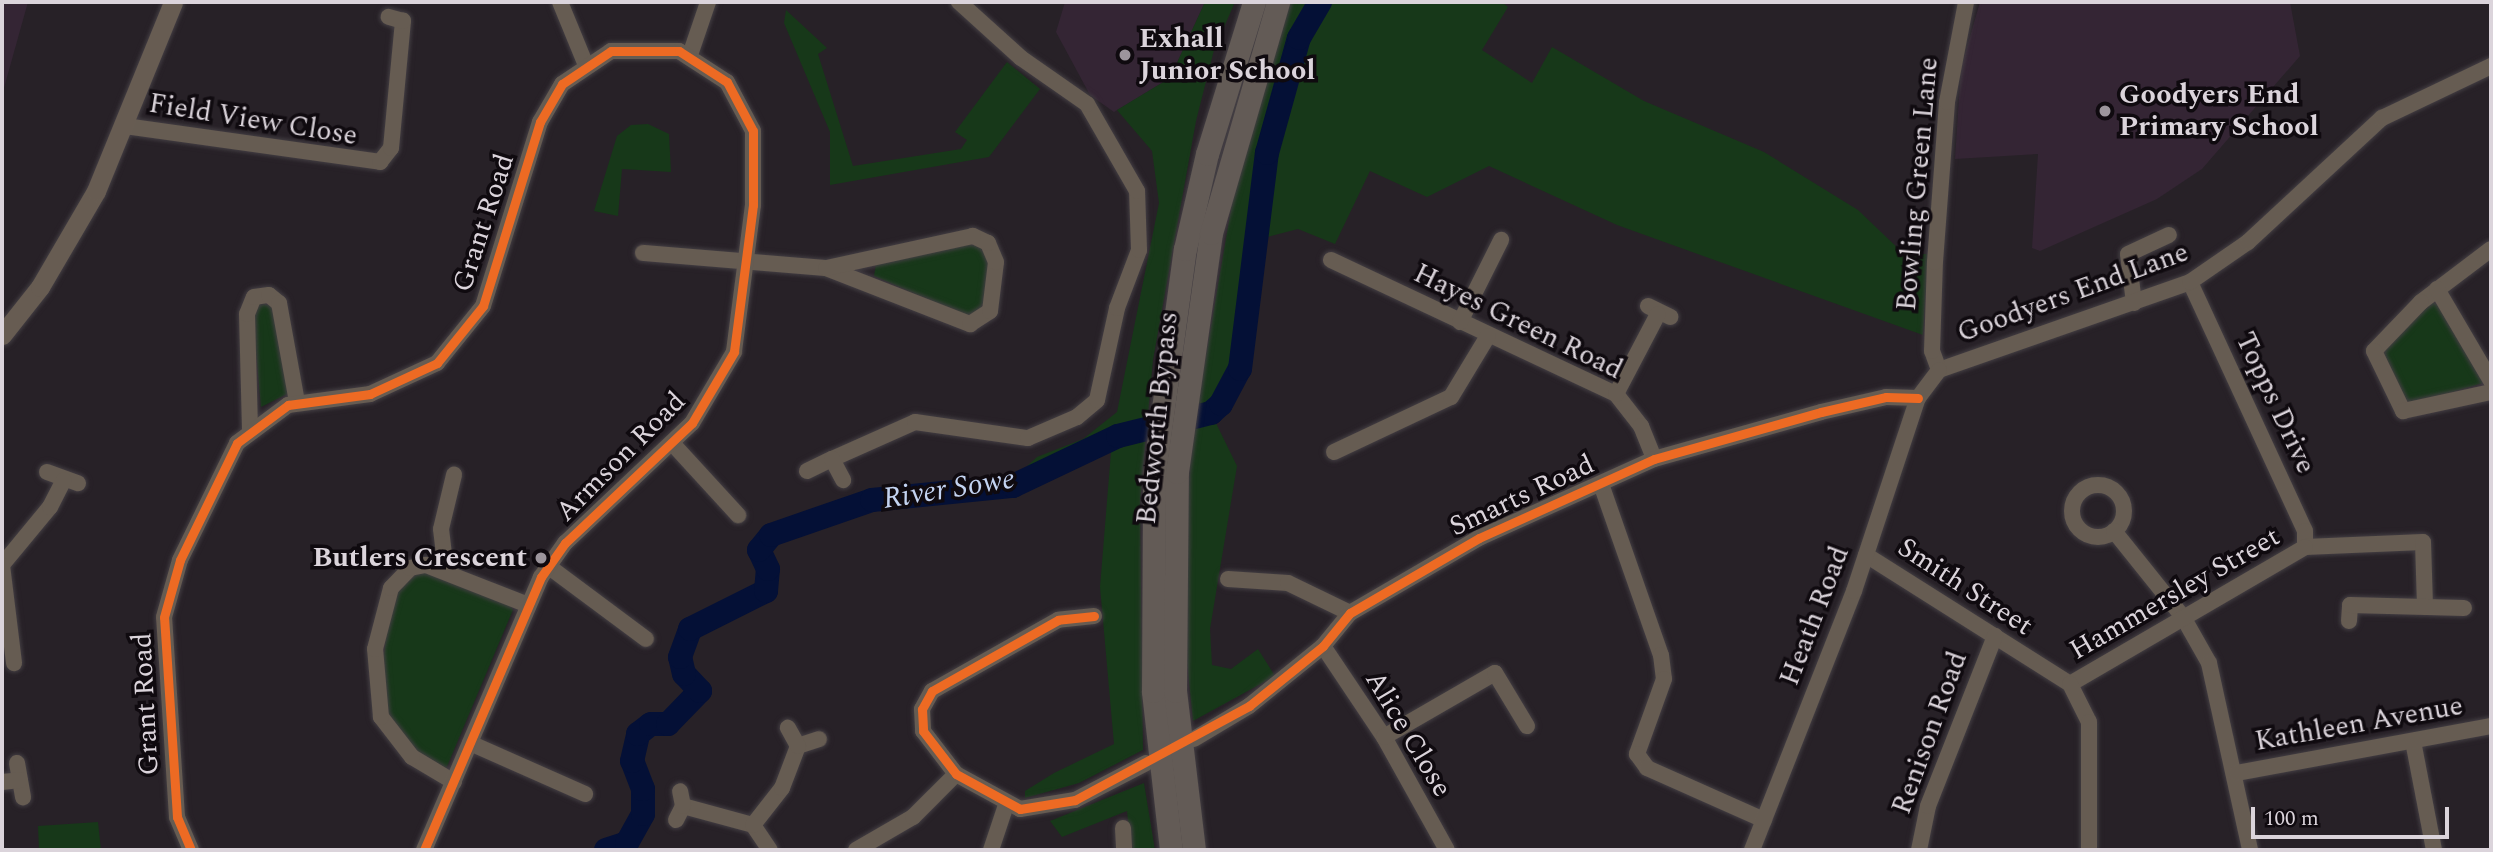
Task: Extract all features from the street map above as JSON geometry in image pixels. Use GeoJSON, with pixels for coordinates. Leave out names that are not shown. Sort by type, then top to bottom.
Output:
{"type":"FeatureCollection","features":[{"type":"Feature","properties":{"kind":"highway","name":"Bedworth Bypass"},"geometry":{"type":"LineString","coordinates":[[1171,850],[1153,691],[1166,473],[1206,154],[1254,2]]}},
{"type":"Feature","properties":{"kind":"highway","name":"Bedworth Bypass"},"geometry":{"type":"LineString","coordinates":[[1180,351],[1229,156],[1278,2]]}},
{"type":"Feature","properties":{"kind":"highway","name":"Bedworth Bypass"},"geometry":{"type":"LineString","coordinates":[[1166,473],[1175,691],[1194,850]]}},
{"type":"Feature","properties":{"kind":"main road"},"geometry":{"type":"LineString","coordinates":[[2,335],[59,258],[125,126],[173,2]]}},
{"type":"Feature","properties":{"kind":"street"},"geometry":{"type":"LineString","coordinates":[[560,2],[585,63],[639,46],[690,55],[708,2]]}},
{"type":"Feature","properties":{"kind":"street"},"geometry":{"type":"LineString","coordinates":[[807,471],[888,431],[928,421],[1028,438],[1077,418],[1097,400],[1114,320],[1142,233],[1137,191],[1105,144],[1087,104],[1021,58],[959,2]]}},
{"type":"Feature","properties":{"kind":"street","name":"Bowling Green Lane"},"geometry":{"type":"LineString","coordinates":[[1938,370],[1932,351],[1942,169],[1966,2]]}},
{"type":"Feature","properties":{"kind":"street","name":"Field View Close"},"geometry":{"type":"LineString","coordinates":[[125,126],[380,162],[391,148],[403,20],[389,18]]}},
{"type":"Feature","properties":{"kind":"street","name":"Armson Road"},"geometry":{"type":"LineString","coordinates":[[424,850],[528,605],[548,566],[672,443],[727,368],[748,261],[753,131],[727,82],[690,55]]}},
{"type":"Feature","properties":{"kind":"street","name":"Grant Road"},"geometry":{"type":"LineString","coordinates":[[191,850],[177,817],[164,617],[180,560],[237,443],[250,429],[298,402],[393,387],[437,363],[464,335],[490,291],[544,111],[585,63]]}},
{"type":"Feature","properties":{"kind":"street","name":"Goodyers End Lane"},"geometry":{"type":"LineString","coordinates":[[1938,370],[2190,282],[2248,242],[2382,118],[2491,66]]}},
{"type":"Feature","properties":{"kind":"street"},"geometry":{"type":"LineString","coordinates":[[2134,303],[2128,254],[2169,235]]}},
{"type":"Feature","properties":{"kind":"street"},"geometry":{"type":"LineString","coordinates":[[642,253],[827,268],[970,324],[990,311],[996,262],[988,243],[973,236],[827,268]]}},
{"type":"Feature","properties":{"kind":"street"},"geometry":{"type":"LineString","coordinates":[[1460,322],[1502,237]]}},
{"type":"Feature","properties":{"kind":"street"},"geometry":{"type":"LineString","coordinates":[[2491,249],[2437,289],[2374,351],[2397,405],[2411,412],[2491,392]]}},
{"type":"Feature","properties":{"kind":"street","name":"Hayes Green Road"},"geometry":{"type":"LineString","coordinates":[[1331,260],[1616,394],[1642,426],[1654,459]]}},
{"type":"Feature","properties":{"kind":"street","name":"Topps Drive"},"geometry":{"type":"LineString","coordinates":[[2190,282],[2305,531],[2305,547]]}},
{"type":"Feature","properties":{"kind":"street"},"geometry":{"type":"LineString","coordinates":[[2437,289],[2491,382]]}},
{"type":"Feature","properties":{"kind":"street"},"geometry":{"type":"LineString","coordinates":[[250,429],[247,314],[254,297],[270,295],[279,303],[298,402]]}},
{"type":"Feature","properties":{"kind":"street"},"geometry":{"type":"LineString","coordinates":[[1616,394],[1659,313]]}},
{"type":"Feature","properties":{"kind":"street"},"geometry":{"type":"LineString","coordinates":[[1334,453],[1459,392],[1488,336]]}},
{"type":"Feature","properties":{"kind":"street"},"geometry":{"type":"LineString","coordinates":[[1918,398],[1938,370]]}},
{"type":"Feature","properties":{"kind":"street","name":"Smarts Road"},"geometry":{"type":"LineString","coordinates":[[1194,739],[1249,706],[1323,646],[1350,612],[1479,538],[1654,459],[1821,412],[1886,397],[1918,398]]}},
{"type":"Feature","properties":{"kind":"street","name":"Heath Road"},"geometry":{"type":"LineString","coordinates":[[1752,850],[1867,555],[1918,398]]}},
{"type":"Feature","properties":{"kind":"street"},"geometry":{"type":"LineString","coordinates":[[672,443],[738,515]]}},
{"type":"Feature","properties":{"kind":"street"},"geometry":{"type":"LineString","coordinates":[[832,458],[843,480]]}},
{"type":"Feature","properties":{"kind":"street"},"geometry":{"type":"LineString","coordinates":[[14,663],[2,565],[71,482],[47,472]]}},
{"type":"Feature","properties":{"kind":"street"},"geometry":{"type":"LineString","coordinates":[[446,571],[441,528],[454,475]]}},
{"type":"Feature","properties":{"kind":"street"},"geometry":{"type":"LineString","coordinates":[[1601,484],[1661,655],[1664,679],[1639,741],[1641,761],[1764,820]]}},
{"type":"Feature","properties":{"kind":"street"},"geometry":{"type":"LineString","coordinates":[[2114,531],[2183,617],[2218,687],[2250,850]]}},
{"type":"Feature","properties":{"kind":"street"},"geometry":{"type":"LineString","coordinates":[[2305,547],[2423,542],[2425,607]]}},
{"type":"Feature","properties":{"kind":"street","name":"Hammersley Street"},"geometry":{"type":"LineString","coordinates":[[2070,684],[2305,547]]}},
{"type":"Feature","properties":{"kind":"street","name":"Smith Street"},"geometry":{"type":"LineString","coordinates":[[1867,555],[2070,684]]}},
{"type":"Feature","properties":{"kind":"street"},"geometry":{"type":"LineString","coordinates":[[454,782],[424,767],[389,734],[374,666],[380,619],[397,578],[418,565],[446,571],[528,605]]}},
{"type":"Feature","properties":{"kind":"street"},"geometry":{"type":"LineString","coordinates":[[548,566],[646,639]]}},
{"type":"Feature","properties":{"kind":"street"},"geometry":{"type":"LineString","coordinates":[[1317,592],[1326,577]]}},
{"type":"Feature","properties":{"kind":"street"},"geometry":{"type":"LineString","coordinates":[[1228,579],[1317,592],[1350,612]]}},
{"type":"Feature","properties":{"kind":"street"},"geometry":{"type":"LineString","coordinates":[[2349,621],[2350,605],[2464,608]]}},
{"type":"Feature","properties":{"kind":"street"},"geometry":{"type":"LineString","coordinates":[[1094,616],[1058,621],[932,691],[922,709],[923,732],[956,774],[1006,805],[1036,810],[1075,800],[1146,763]]}},
{"type":"Feature","properties":{"kind":"street","name":"Renison Road"},"geometry":{"type":"LineString","coordinates":[[1919,850],[1928,806],[1995,636]]}},
{"type":"Feature","properties":{"kind":"street","name":"Alice Close"},"geometry":{"type":"LineString","coordinates":[[1323,646],[1384,737],[1447,850]]}},
{"type":"Feature","properties":{"kind":"street"},"geometry":{"type":"LineString","coordinates":[[1384,737],[1495,673],[1527,726]]}},
{"type":"Feature","properties":{"kind":"street"},"geometry":{"type":"LineString","coordinates":[[2070,684],[2089,722],[2089,850]]}},
{"type":"Feature","properties":{"kind":"street","name":"Kathleen Avenue"},"geometry":{"type":"LineString","coordinates":[[2237,773],[2491,726]]}},
{"type":"Feature","properties":{"kind":"street"},"geometry":{"type":"LineString","coordinates":[[788,728],[798,746]]}},
{"type":"Feature","properties":{"kind":"street"},"geometry":{"type":"LineString","coordinates":[[752,825],[782,788],[798,746],[819,738]]}},
{"type":"Feature","properties":{"kind":"street"},"geometry":{"type":"LineString","coordinates":[[2413,741],[2434,850]]}},
{"type":"Feature","properties":{"kind":"street"},"geometry":{"type":"LineString","coordinates":[[470,743],[585,794]]}},
{"type":"Feature","properties":{"kind":"street"},"geometry":{"type":"LineString","coordinates":[[17,763],[23,797]]}},
{"type":"Feature","properties":{"kind":"street"},"geometry":{"type":"LineString","coordinates":[[856,850],[913,817],[956,774]]}},
{"type":"Feature","properties":{"kind":"street"},"geometry":{"type":"LineString","coordinates":[[2,782],[20,780]]}},
{"type":"Feature","properties":{"kind":"street"},"geometry":{"type":"LineString","coordinates":[[990,850],[1006,805]]}},
{"type":"Feature","properties":{"kind":"street"},"geometry":{"type":"LineString","coordinates":[[680,806],[752,825],[770,850]]}},
{"type":"Feature","properties":{"kind":"street"},"geometry":{"type":"LineString","coordinates":[[1123,828],[1125,850]]}},
{"type":"Feature","properties":{"kind":"shaded area"},"geometry":{"type":"Polygon","coordinates":[[[2,2],[28,2],[2,95],[2,2]]]}},
{"type":"Feature","properties":{"kind":"shaded area","name":"Exhall Junior School"},"geometry":{"type":"Polygon","coordinates":[[[1065,2],[1205,2],[1170,78],[1114,112],[1090,95],[1056,32],[1065,2]]]}},
{"type":"Feature","properties":{"kind":"shaded area","name":"Goodyers End Primary School"},"geometry":{"type":"Polygon","coordinates":[[[1980,2],[2290,2],[2300,56],[2202,169],[2157,199],[2040,251],[2032,248],[2038,154],[1955,159],[1961,68],[1980,2]]]}},
{"type":"Feature","properties":{"kind":"green space"},"geometry":{"type":"Polygon","coordinates":[[[1205,2],[1235,2],[1214,50],[1196,121],[1153,360],[1140,502],[1143,750],[1079,783],[1025,798],[1025,791],[1054,773],[1114,744],[1100,587],[1111,452],[1069,457],[1027,488],[1013,479],[1037,457],[1083,439],[1117,412],[1159,203],[1152,151],[1117,110],[1170,78],[1205,2]]]}},
{"type":"Feature","properties":{"kind":"green space"},"geometry":{"type":"Polygon","coordinates":[[[1290,2],[1502,2],[1508,7],[1482,50],[1532,83],[1552,47],[1644,101],[1764,152],[1858,210],[1904,254],[1928,254],[1923,335],[1617,225],[1489,166],[1427,197],[1370,171],[1335,244],[1298,229],[1256,240],[1240,369],[1211,413],[1237,466],[1210,629],[1212,665],[1231,669],[1258,649],[1275,676],[1193,721],[1183,622],[1191,442],[1240,157],[1290,2]]]}},
{"type":"Feature","properties":{"kind":"green space"},"geometry":{"type":"Polygon","coordinates":[[[786,10],[827,48],[818,54],[853,166],[961,149],[967,140],[955,132],[1007,62],[1040,89],[989,157],[830,185],[830,132],[784,23],[786,10]]]}},
{"type":"Feature","properties":{"kind":"green space"},"geometry":{"type":"Polygon","coordinates":[[[648,124],[669,134],[671,172],[622,169],[618,216],[594,211],[617,136],[631,125],[648,124]]]}},
{"type":"Feature","properties":{"kind":"green space"},"geometry":{"type":"Polygon","coordinates":[[[969,243],[983,247],[990,259],[986,305],[969,317],[874,276],[876,264],[969,243]]]}},
{"type":"Feature","properties":{"kind":"green space"},"geometry":{"type":"Polygon","coordinates":[[[2431,302],[2439,305],[2483,383],[2409,405],[2379,351],[2431,302]]]}},
{"type":"Feature","properties":{"kind":"green space"},"geometry":{"type":"Polygon","coordinates":[[[259,304],[272,305],[289,393],[261,407],[253,319],[259,304]]]}},
{"type":"Feature","properties":{"kind":"green space"},"geometry":{"type":"Polygon","coordinates":[[[423,570],[509,603],[513,610],[446,769],[417,755],[389,720],[382,672],[388,620],[402,580],[423,570]]]}},
{"type":"Feature","properties":{"kind":"green space"},"geometry":{"type":"Polygon","coordinates":[[[1144,783],[1155,850],[1131,850],[1127,811],[1062,837],[1050,821],[1144,783]]]}},
{"type":"Feature","properties":{"kind":"green space"},"geometry":{"type":"Polygon","coordinates":[[[98,822],[101,850],[39,850],[38,826],[98,822]]]}},
{"type":"Feature","properties":{"kind":"waterway","name":"River Sowe"},"geometry":{"type":"LineString","coordinates":[[606,850],[627,843],[643,814],[643,789],[632,761],[638,734],[651,724],[668,724],[700,691],[684,674],[680,657],[690,629],[766,591],[768,569],[759,550],[771,535],[872,500],[1013,486],[1118,436],[1211,413],[1221,404],[1240,369],[1267,153],[1299,38],[1320,2]]}},
{"type":"Feature","properties":{"kind":"cycle path"},"geometry":{"type":"LineString","coordinates":[[191,850],[177,817],[164,617],[180,560],[237,443],[288,405],[370,394],[437,363],[483,306],[540,122],[562,84],[611,51],[679,51],[727,82],[753,131],[753,205],[734,352],[692,423],[565,543],[541,577],[424,850]]}},
{"type":"Feature","properties":{"kind":"cycle path"},"geometry":{"type":"LineString","coordinates":[[1094,616],[1058,620],[932,691],[922,709],[923,731],[956,774],[1020,809],[1075,800],[1249,706],[1323,646],[1350,613],[1479,538],[1654,459],[1821,412],[1886,397],[1918,398]]}},
{"type":"Feature","properties":{"kind":"place","name":"Exhall Junior School"},"geometry":{"type":"Point","coordinates":[1125,55]}},
{"type":"Feature","properties":{"kind":"place","name":"Goodyers End Primary School"},"geometry":{"type":"Point","coordinates":[2105,111]}},
{"type":"Feature","properties":{"kind":"place","name":"Butlers Crescent"},"geometry":{"type":"Point","coordinates":[541,558]}}]}
